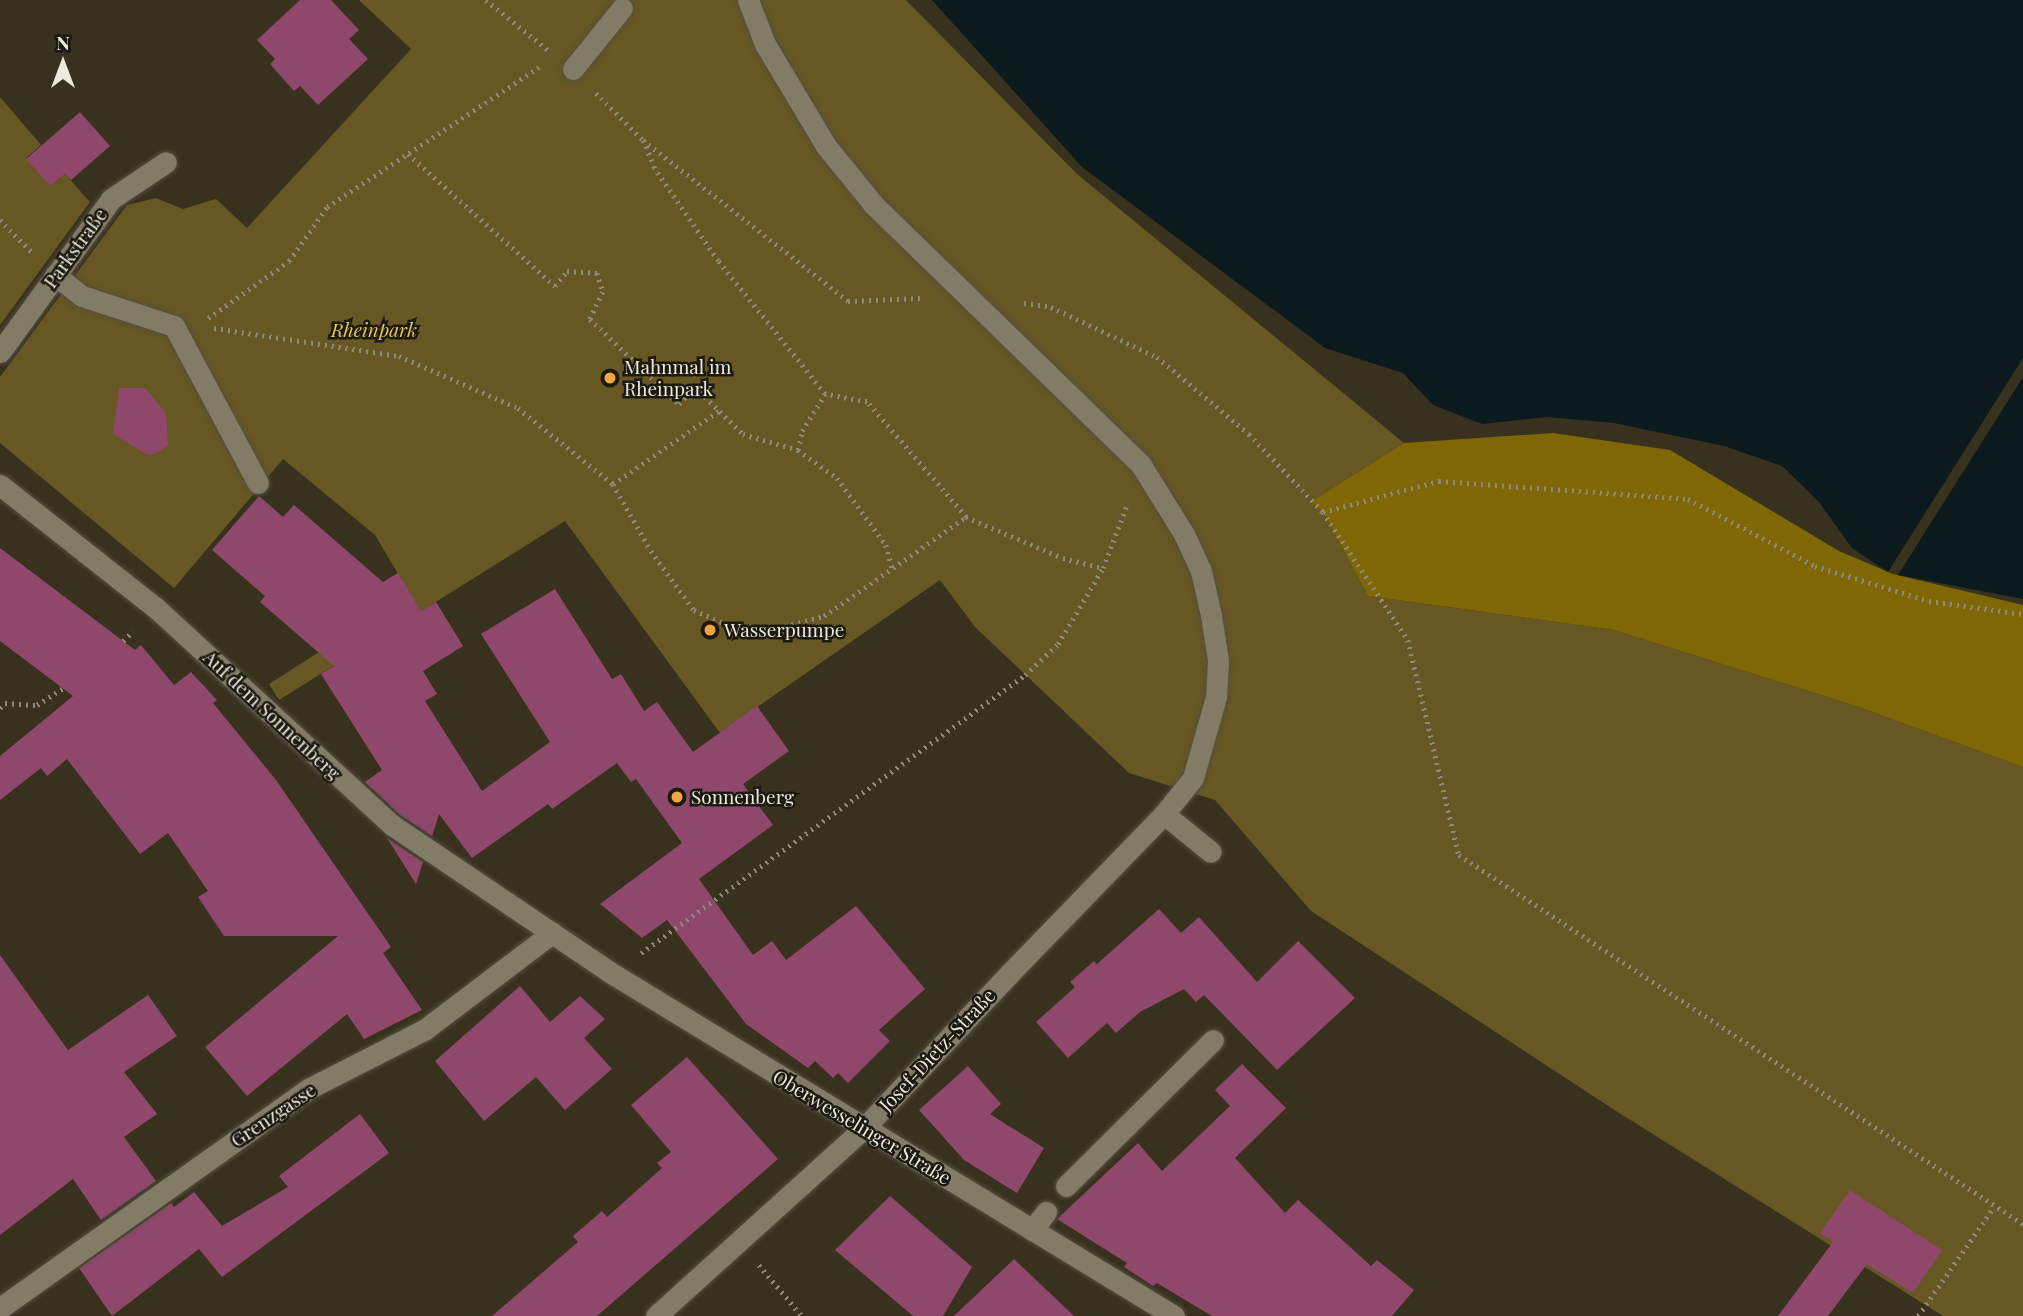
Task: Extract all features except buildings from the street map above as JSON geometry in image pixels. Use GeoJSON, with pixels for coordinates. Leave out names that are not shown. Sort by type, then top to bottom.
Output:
{"type":"FeatureCollection","features":[{"type":"Feature","properties":{"kind":"street","name":"Josef-Dietz-Straße"},"geometry":{"type":"LineString","coordinates":[[656,1316],[741,1243],[864,1128],[1164,814],[1193,778],[1209,734],[1218,660],[1201,570],[1166,498],[1141,465],[972,295],[874,205],[826,146],[765,44],[748,0]]}},
{"type":"Feature","properties":{"kind":"street"},"geometry":{"type":"LineString","coordinates":[[573,69],[622,8]]}},
{"type":"Feature","properties":{"kind":"street","name":"Parkstraße"},"geometry":{"type":"LineString","coordinates":[[0,352],[111,199],[166,162]]}},
{"type":"Feature","properties":{"kind":"street"},"geometry":{"type":"LineString","coordinates":[[55,275],[82,296],[174,326],[258,484]]}},
{"type":"Feature","properties":{"kind":"street","name":"Auf dem Sonnenberg"},"geometry":{"type":"LineString","coordinates":[[0,485],[156,608],[392,825],[552,933]]}},
{"type":"Feature","properties":{"kind":"street"},"geometry":{"type":"LineString","coordinates":[[1164,814],[1211,852]]}},
{"type":"Feature","properties":{"kind":"street","name":"Oberwesselinger Straße"},"geometry":{"type":"LineString","coordinates":[[552,933],[613,974],[1174,1316]]}},
{"type":"Feature","properties":{"kind":"street","name":"Grenzgasse"},"geometry":{"type":"LineString","coordinates":[[0,1308],[308,1088],[424,1030],[552,933]]}},
{"type":"Feature","properties":{"kind":"street"},"geometry":{"type":"LineString","coordinates":[[1066,1186],[1213,1040]]}},
{"type":"Feature","properties":{"kind":"street"},"geometry":{"type":"LineString","coordinates":[[1032,1230],[1046,1212]]}},
{"type":"Feature","properties":{"kind":"path"},"geometry":{"type":"LineString","coordinates":[[486,0],[556,56]]}},
{"type":"Feature","properties":{"kind":"path"},"geometry":{"type":"LineString","coordinates":[[206,320],[289,261],[327,208],[544,64]]}},
{"type":"Feature","properties":{"kind":"path"},"geometry":{"type":"LineString","coordinates":[[573,69],[642,140],[848,301],[972,295],[1051,307],[1157,357],[1249,434],[1323,512],[1408,640],[1459,855],[1993,1208],[2023,1224]]}},
{"type":"Feature","properties":{"kind":"path"},"geometry":{"type":"LineString","coordinates":[[642,140],[654,168],[718,261],[825,394],[867,402],[966,517],[1063,558],[1103,568]]}},
{"type":"Feature","properties":{"kind":"path"},"geometry":{"type":"LineString","coordinates":[[408,154],[555,286],[567,271],[597,273],[603,292],[590,319],[679,404],[695,387],[743,434],[798,450],[837,478],[886,545],[892,568]]}},
{"type":"Feature","properties":{"kind":"path"},"geometry":{"type":"LineString","coordinates":[[0,219],[55,275]]}},
{"type":"Feature","properties":{"kind":"path"},"geometry":{"type":"LineString","coordinates":[[208,328],[246,329],[399,356],[518,408],[613,484],[651,551],[694,610],[751,635],[824,616],[966,517]]}},
{"type":"Feature","properties":{"kind":"path"},"geometry":{"type":"LineString","coordinates":[[798,450],[802,431],[825,394]]}},
{"type":"Feature","properties":{"kind":"path"},"geometry":{"type":"LineString","coordinates":[[613,484],[720,410]]}},
{"type":"Feature","properties":{"kind":"path"},"geometry":{"type":"LineString","coordinates":[[613,974],[1025,675],[1058,644],[1103,568],[1141,465]]}},
{"type":"Feature","properties":{"kind":"path"},"geometry":{"type":"LineString","coordinates":[[1323,512],[1439,481],[1688,499],[1815,566],[1929,601],[2023,614]]}},
{"type":"Feature","properties":{"kind":"path"},"geometry":{"type":"LineString","coordinates":[[0,708],[5,703],[37,705],[62,689]]}},
{"type":"Feature","properties":{"kind":"path"},"geometry":{"type":"LineString","coordinates":[[1917,1316],[1993,1208]]}},
{"type":"Feature","properties":{"kind":"path"},"geometry":{"type":"LineString","coordinates":[[741,1243],[802,1316]]}},
{"type":"Feature","properties":{"kind":"green space","name":"Rheinpark"},"geometry":{"type":"Polygon","coordinates":[[[359,0],[906,0],[1077,174],[1404,443],[1310,502],[1323,512],[1368,596],[1614,630],[1856,706],[2023,767],[2023,1316],[1943,1316],[1616,1111],[1311,911],[1215,800],[1129,773],[975,627],[940,580],[720,733],[565,521],[279,700],[269,684],[410,594],[375,535],[283,459],[174,588],[0,443],[0,377],[127,205],[156,198],[183,209],[216,199],[247,228],[411,49],[359,0]]]}},
{"type":"Feature","properties":{"kind":"green space"},"geometry":{"type":"Polygon","coordinates":[[[0,97],[41,145],[26,158],[50,186],[65,174],[90,202],[0,325],[0,97]]]}},
{"type":"Feature","properties":{"kind":"shaded area"},"geometry":{"type":"Polygon","coordinates":[[[932,0],[2023,0],[2023,358],[1888,572],[1852,548],[1819,502],[1782,466],[1724,446],[1614,423],[1547,417],[1482,424],[1433,405],[1403,373],[1325,348],[1082,167],[932,0]]]}},
{"type":"Feature","properties":{"kind":"shaded area"},"geometry":{"type":"Polygon","coordinates":[[[2023,377],[2023,599],[1898,575],[2023,377]]]}},
{"type":"Feature","properties":{"kind":"shaded area"},"geometry":{"type":"Polygon","coordinates":[[[1553,433],[1670,450],[1839,551],[1893,574],[2023,605],[2023,767],[1856,706],[1614,630],[1368,596],[1323,512],[1310,502],[1404,443],[1553,433]]]}},
{"type":"Feature","properties":{"kind":"place","name":"Mahnmal im Rheinpark"},"geometry":{"type":"Point","coordinates":[610,378]}},
{"type":"Feature","properties":{"kind":"place","name":"Wasserpumpe"},"geometry":{"type":"Point","coordinates":[710,630]}},
{"type":"Feature","properties":{"kind":"place","name":"Sonnenberg"},"geometry":{"type":"Point","coordinates":[677,797]}}]}
